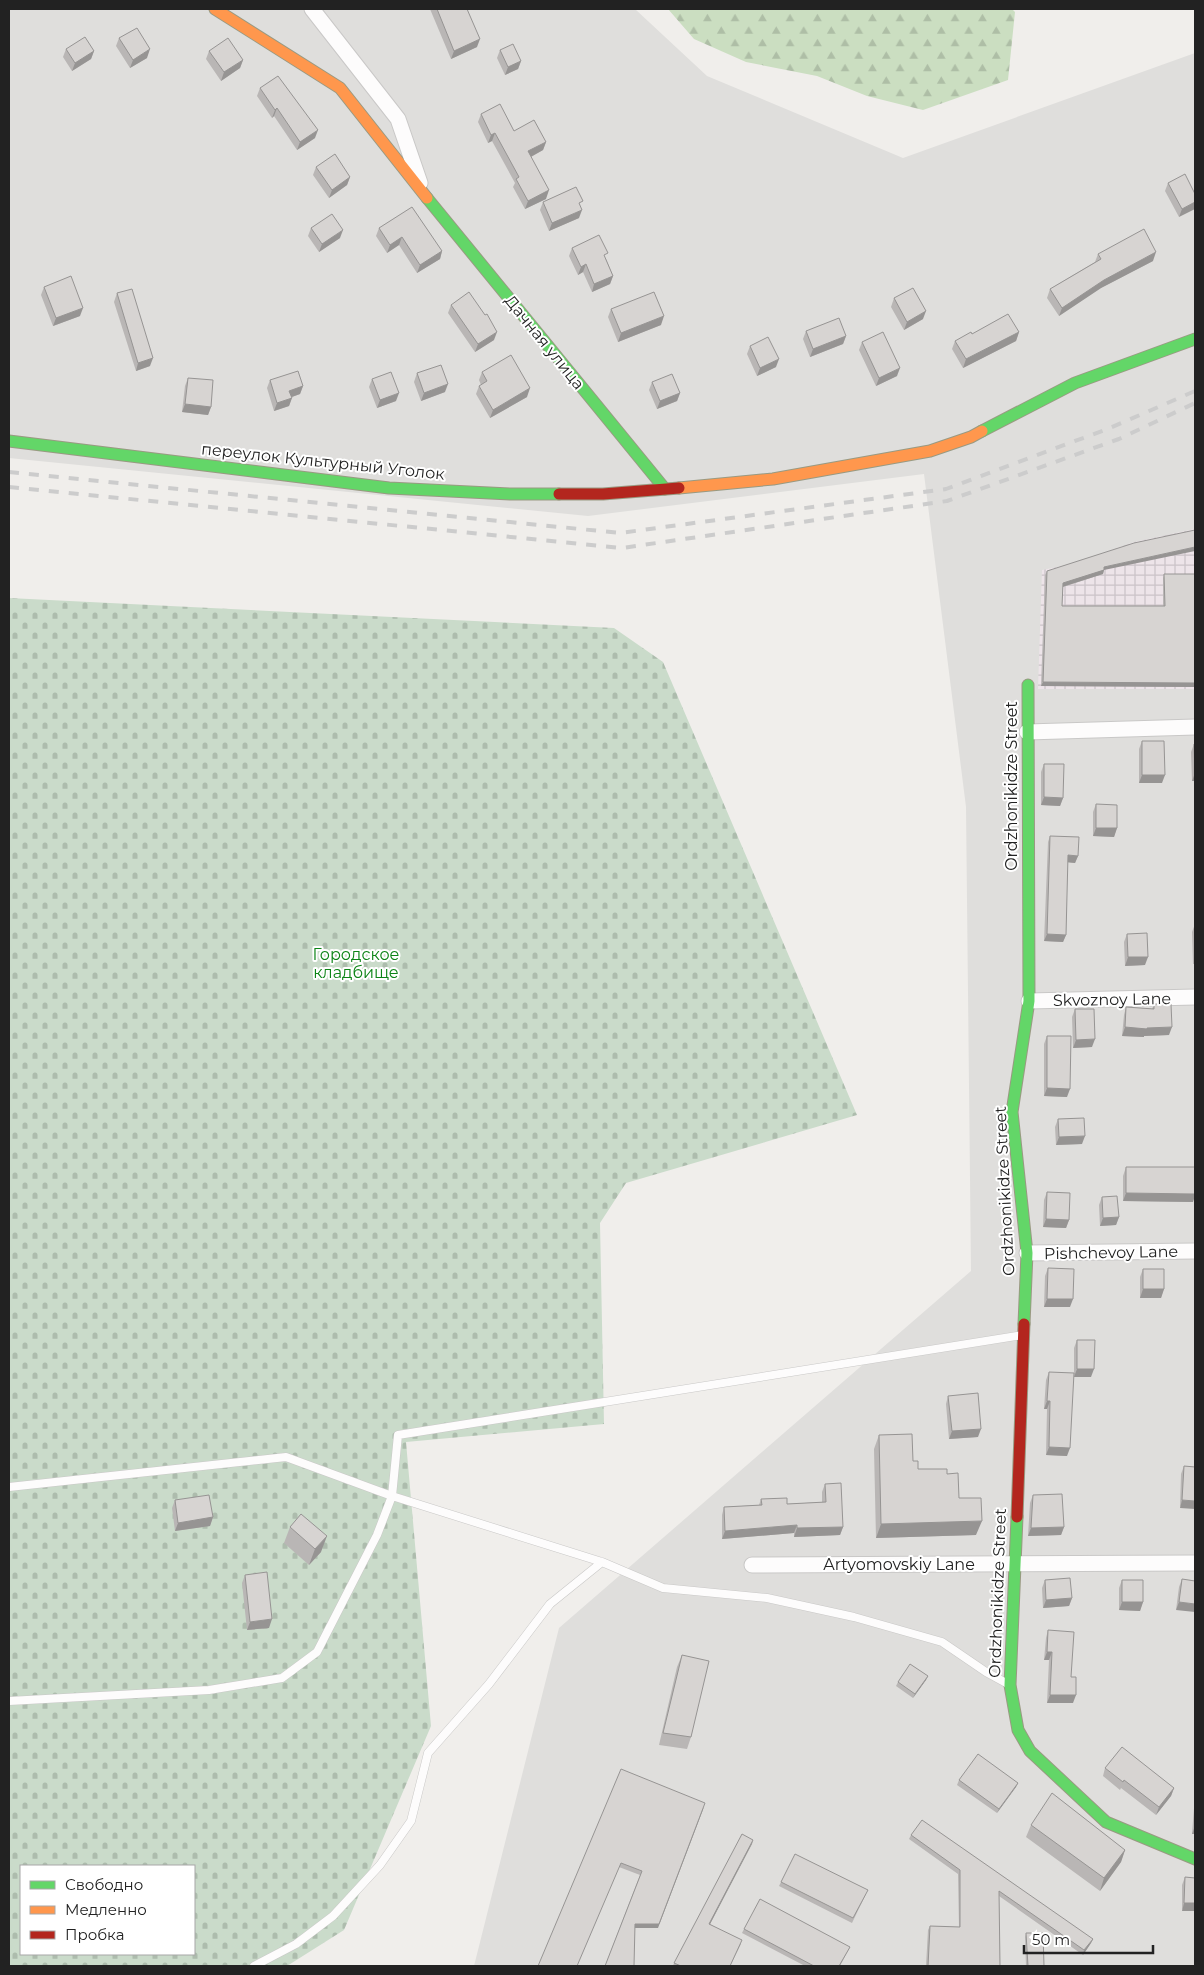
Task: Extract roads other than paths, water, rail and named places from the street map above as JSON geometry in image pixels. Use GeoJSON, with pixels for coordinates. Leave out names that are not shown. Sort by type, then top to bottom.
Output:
{"type":"FeatureCollection","features":[{"type":"Feature","properties":{"kind":"street","name":"Дачная улица"},"geometry":{"type":"LineString","coordinates":[[215,9],[340,88],[425,196],[665,489]]}},
{"type":"Feature","properties":{"kind":"street","name":"Дачная улица"},"geometry":{"type":"LineString","coordinates":[[312,9],[398,119],[425,196]]}},
{"type":"Feature","properties":{"kind":"street","name":"переулок Культурный Уголок"},"geometry":{"type":"LineString","coordinates":[[9,441],[389,488],[510,494],[603,494],[665,489],[773,479],[930,451],[971,437],[1075,383],[1195,339]]}},
{"type":"Feature","properties":{"kind":"street","name":"Ordzhonikidze Street"},"geometry":{"type":"LineString","coordinates":[[1028,685],[1029,1001],[1012,1112],[1027,1253],[1010,1685],[1018,1730],[1030,1751],[1106,1822],[1195,1859]]}},
{"type":"Feature","properties":{"kind":"street"},"geometry":{"type":"LineString","coordinates":[[1027,732],[1195,727]]}},
{"type":"Feature","properties":{"kind":"street","name":"Skvoznoy Lane"},"geometry":{"type":"LineString","coordinates":[[1029,1001],[1195,997]]}},
{"type":"Feature","properties":{"kind":"street","name":"Pishchevoy Lane"},"geometry":{"type":"LineString","coordinates":[[1027,1253],[1195,1251]]}},
{"type":"Feature","properties":{"kind":"street","name":"Artyomovskiy Lane"},"geometry":{"type":"LineString","coordinates":[[752,1566],[1195,1563]]}},
{"type":"Feature","properties":{"kind":"lane"},"geometry":{"type":"LineString","coordinates":[[9,1701],[209,1690],[282,1678],[317,1652],[377,1535],[392,1496],[398,1435],[1024,1335]]}},
{"type":"Feature","properties":{"kind":"lane"},"geometry":{"type":"LineString","coordinates":[[9,1487],[286,1457],[392,1496],[602,1562],[663,1588],[767,1598],[854,1617],[942,1642],[986,1672],[1010,1685]]}},
{"type":"Feature","properties":{"kind":"lane"},"geometry":{"type":"LineString","coordinates":[[254,1966],[296,1944],[333,1916],[380,1865],[411,1821],[428,1753],[489,1684],[550,1604],[602,1562]]}},
{"type":"Feature","properties":{"kind":"railway"},"geometry":{"type":"LineString","coordinates":[[9,472],[620,533],[946,489],[1110,428],[1195,391]]}},
{"type":"Feature","properties":{"kind":"railway"},"geometry":{"type":"LineString","coordinates":[[9,487],[622,548],[947,501],[1119,439],[1195,403]]}},
{"type":"Feature","properties":{"kind":"park label","name":"Городское кладбище"},"geometry":{"type":"Point","coordinates":[356,963]}}]}
